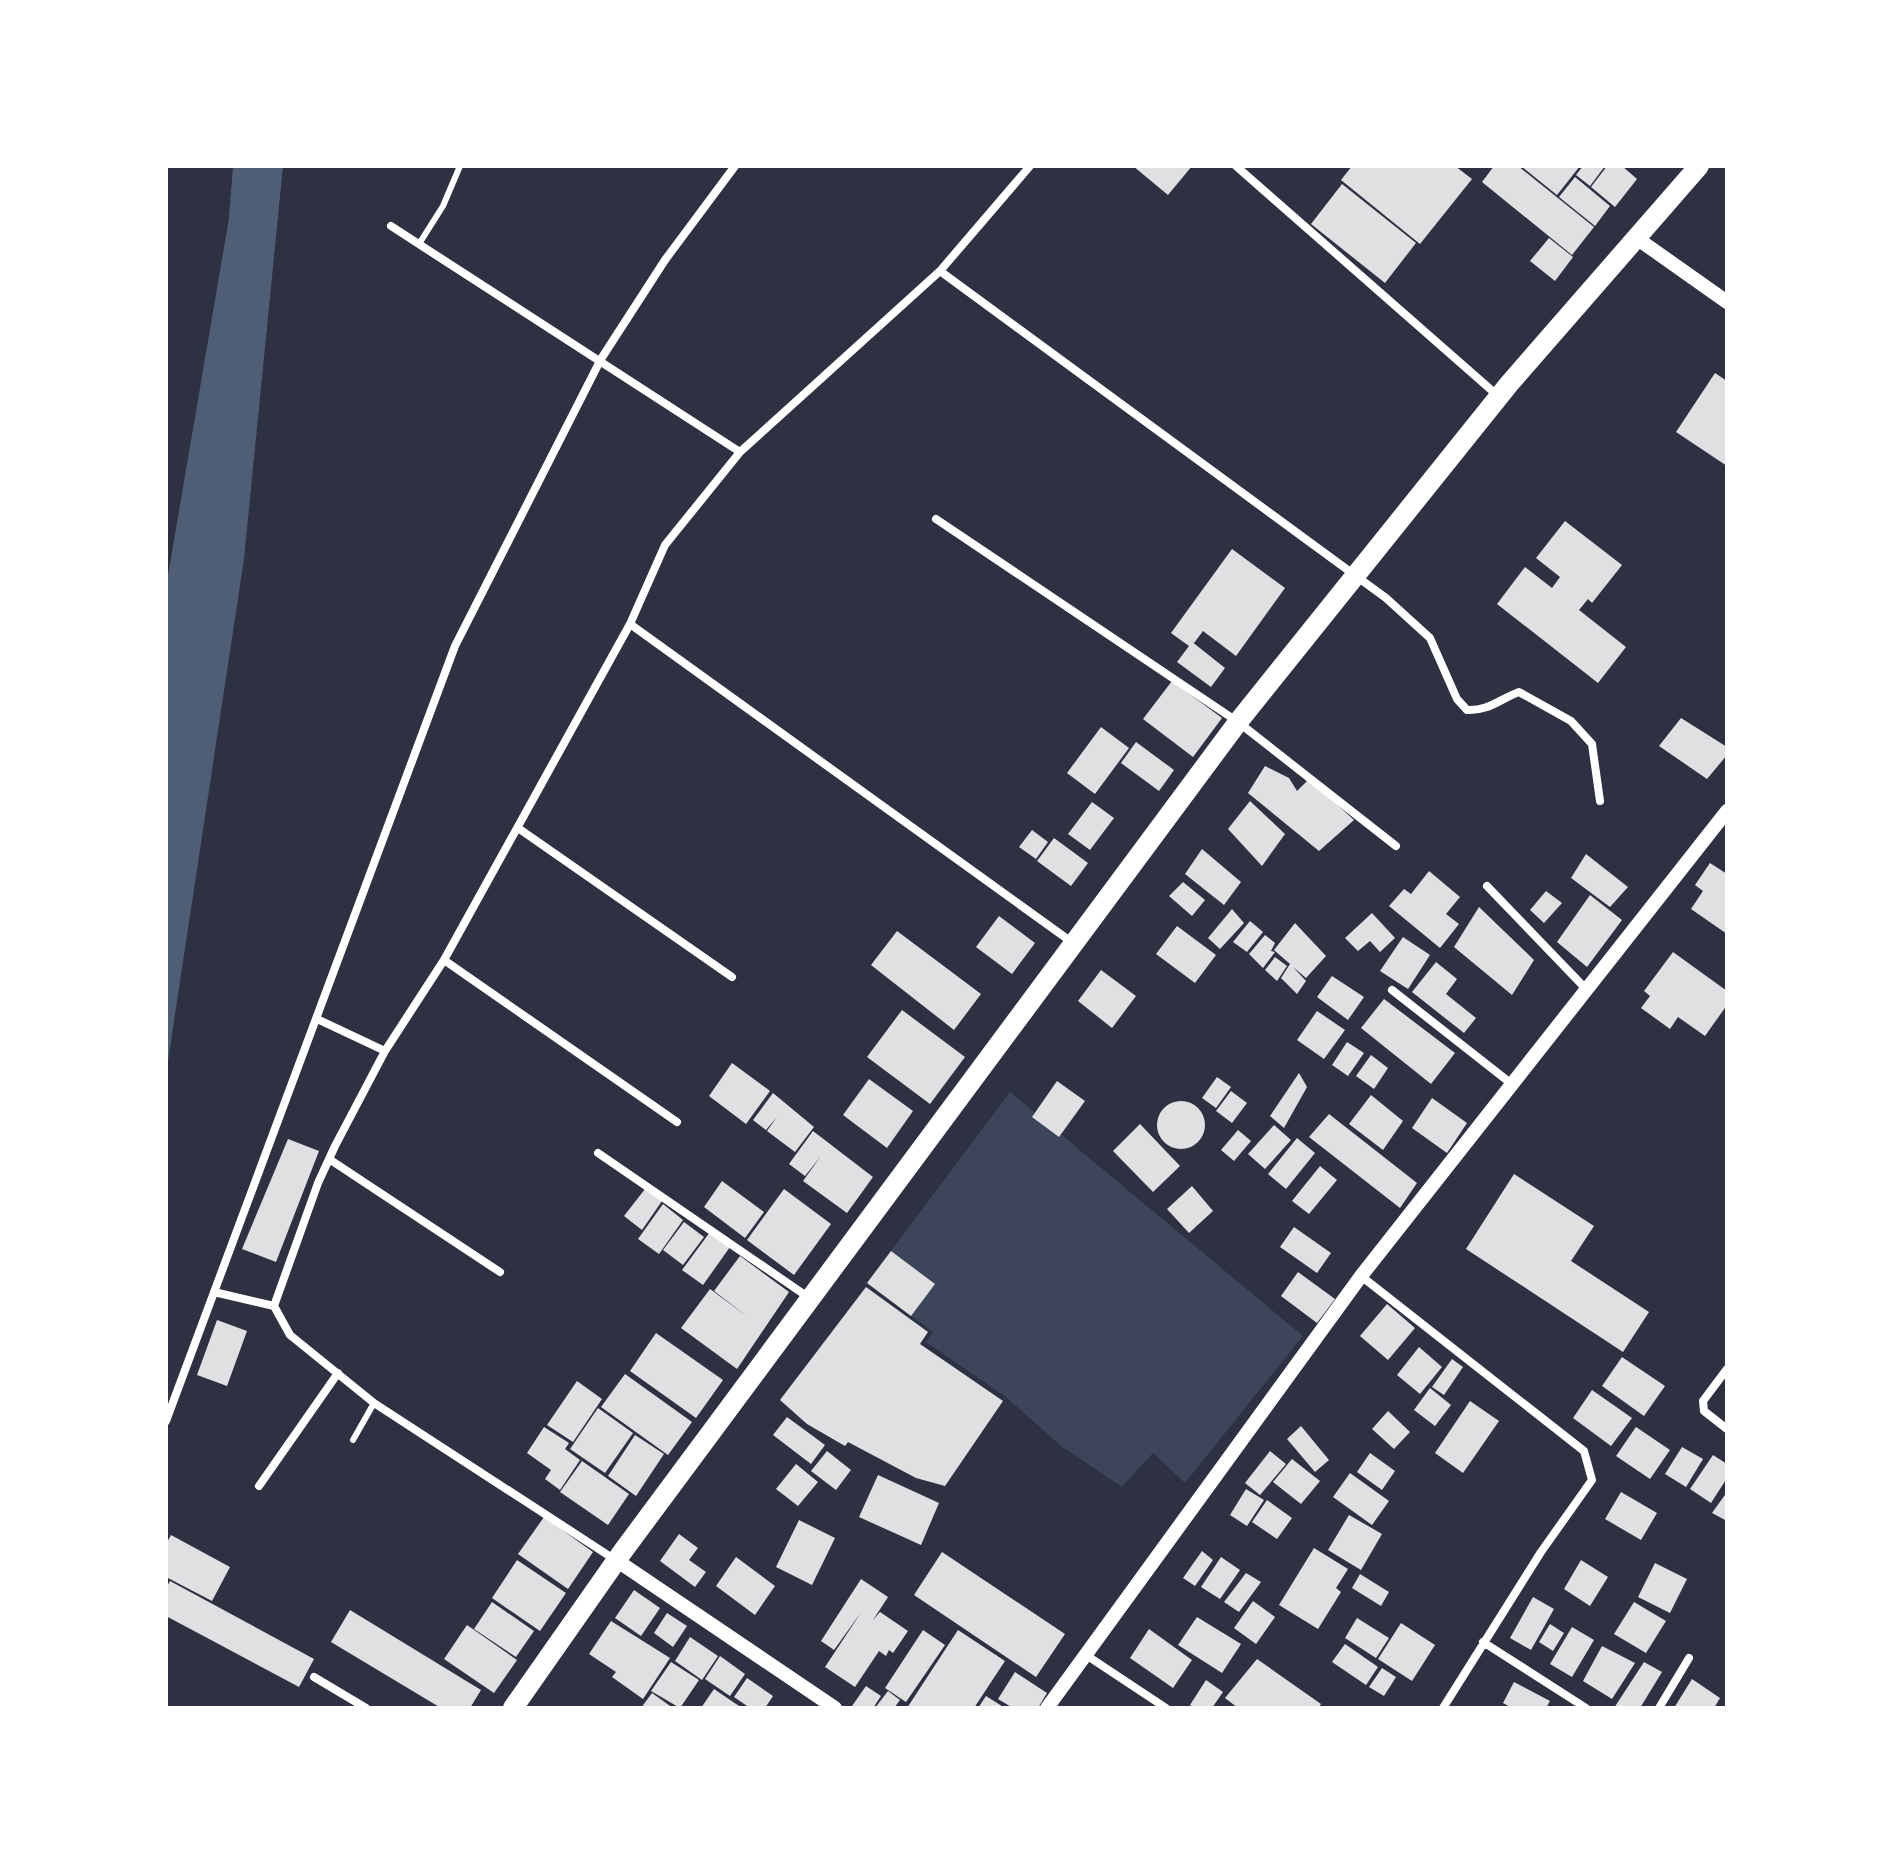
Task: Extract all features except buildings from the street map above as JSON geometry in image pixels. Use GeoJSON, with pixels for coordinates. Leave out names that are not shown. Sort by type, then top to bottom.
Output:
{"type":"FeatureCollection","features":[{"type":"Feature","properties":{"kind":"main road"},"geometry":{"type":"LineString","coordinates":[[513,1708],[616,1560],[1238,722],[1499,397],[1691,169]]}},
{"type":"Feature","properties":{"kind":"street"},"geometry":{"type":"LineString","coordinates":[[166,1421],[455,646],[491,569],[601,359],[665,260],[735,166]]}},
{"type":"Feature","properties":{"kind":"street"},"geometry":{"type":"LineString","coordinates":[[274,1306],[329,1159],[385,1051],[444,960],[630,624],[665,545],[740,452],[940,271],[1030,166]]}},
{"type":"Feature","properties":{"kind":"street"},"geometry":{"type":"LineString","coordinates":[[1236,166],[1499,397]]}},
{"type":"Feature","properties":{"kind":"street"},"geometry":{"type":"LineString","coordinates":[[391,226],[601,359],[740,452]]}},
{"type":"Feature","properties":{"kind":"street"},"geometry":{"type":"LineString","coordinates":[[1635,237],[1727,302]]}},
{"type":"Feature","properties":{"kind":"street"},"geometry":{"type":"LineString","coordinates":[[940,271],[1356,576],[1430,638],[1457,699],[1467,710],[1486,711],[1502,698],[1519,692],[1571,721],[1592,744],[1600,801]]}},
{"type":"Feature","properties":{"kind":"street"},"geometry":{"type":"LineString","coordinates":[[936,519],[1238,722],[1396,846]]}},
{"type":"Feature","properties":{"kind":"street"},"geometry":{"type":"LineString","coordinates":[[630,624],[1073,943]]}},
{"type":"Feature","properties":{"kind":"street"},"geometry":{"type":"LineString","coordinates":[[1047,1708],[1361,1276],[1727,811]]}},
{"type":"Feature","properties":{"kind":"street"},"geometry":{"type":"LineString","coordinates":[[518,828],[732,977]]}},
{"type":"Feature","properties":{"kind":"street"},"geometry":{"type":"LineString","coordinates":[[1487,886],[1587,990]]}},
{"type":"Feature","properties":{"kind":"street"},"geometry":{"type":"LineString","coordinates":[[444,960],[677,1122]]}},
{"type":"Feature","properties":{"kind":"street"},"geometry":{"type":"LineString","coordinates":[[1392,990],[1513,1085]]}},
{"type":"Feature","properties":{"kind":"street"},"geometry":{"type":"LineString","coordinates":[[317,1019],[385,1051]]}},
{"type":"Feature","properties":{"kind":"street"},"geometry":{"type":"LineString","coordinates":[[598,1153],[811,1299]]}},
{"type":"Feature","properties":{"kind":"street"},"geometry":{"type":"LineString","coordinates":[[329,1159],[500,1272]]}},
{"type":"Feature","properties":{"kind":"street"},"geometry":{"type":"LineString","coordinates":[[1361,1276],[1584,1451],[1592,1480],[1483,1642],[1443,1708]]}},
{"type":"Feature","properties":{"kind":"street"},"geometry":{"type":"LineString","coordinates":[[214,1292],[274,1306],[290,1335],[374,1403],[616,1560],[835,1708]]}},
{"type":"Feature","properties":{"kind":"street"},"geometry":{"type":"LineString","coordinates":[[1727,1369],[1703,1401],[1704,1411],[1727,1429]]}},
{"type":"Feature","properties":{"kind":"street"},"geometry":{"type":"LineString","coordinates":[[259,1486],[338,1373]]}},
{"type":"Feature","properties":{"kind":"street"},"geometry":{"type":"LineString","coordinates":[[1483,1642],[1586,1708]]}},
{"type":"Feature","properties":{"kind":"street"},"geometry":{"type":"LineString","coordinates":[[1086,1655],[1166,1708]]}},
{"type":"Feature","properties":{"kind":"street"},"geometry":{"type":"LineString","coordinates":[[1659,1708],[1689,1658]]}},
{"type":"Feature","properties":{"kind":"street"},"geometry":{"type":"LineString","coordinates":[[314,1677],[366,1708]]}},
{"type":"Feature","properties":{"kind":"lane"},"geometry":{"type":"LineString","coordinates":[[419,244],[443,206],[460,166]]}},
{"type":"Feature","properties":{"kind":"lane"},"geometry":{"type":"LineString","coordinates":[[353,1440],[374,1403]]}},
{"type":"Feature","properties":{"kind":"shaded area"},"geometry":{"type":"Polygon","coordinates":[[[233,166],[283,166],[244,559],[166,1074],[166,587],[229,218],[233,166]]]}},
{"type":"Feature","properties":{"kind":"shaded area"},"geometry":{"type":"Polygon","coordinates":[[[1010,1092],[1303,1336],[1185,1483],[1153,1453],[1122,1487],[1061,1446],[1006,1397],[926,1342],[933,1332],[867,1283],[1010,1092]]]}}]}
